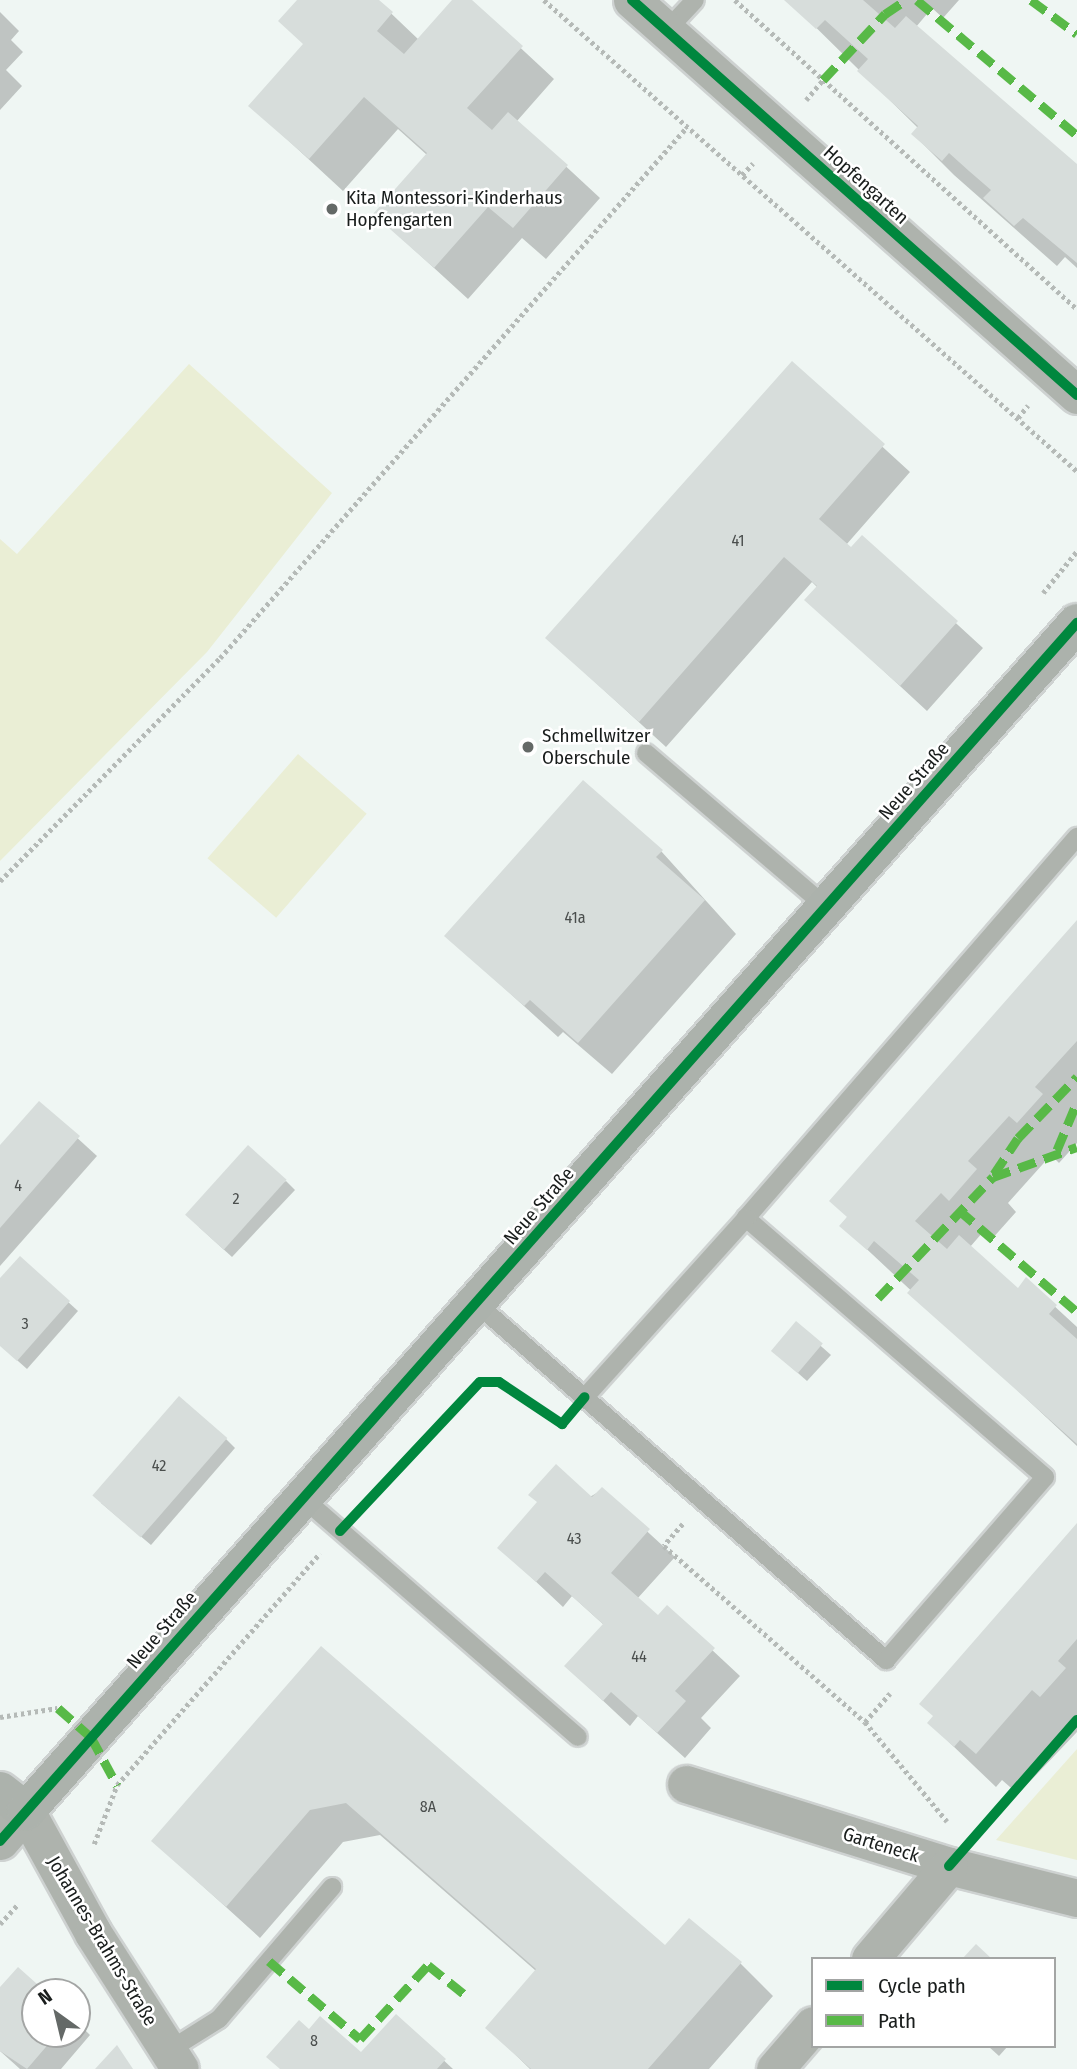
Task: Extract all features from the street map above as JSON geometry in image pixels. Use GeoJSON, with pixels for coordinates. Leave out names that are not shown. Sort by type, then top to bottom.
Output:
{"type":"FeatureCollection","features":[{"type":"Feature","properties":{"kind":"street","name":"Hopfengarten"},"geometry":{"type":"LineString","coordinates":[[632,0],[1077,395]]}},
{"type":"Feature","properties":{"kind":"street","name":"Neue Straße"},"geometry":{"type":"LineString","coordinates":[[13,1801],[303,1498],[1077,623]]}},
{"type":"Feature","properties":{"kind":"street","name":"Garteneck"},"geometry":{"type":"LineString","coordinates":[[686,1784],[949,1866],[1077,1898]]}},
{"type":"Feature","properties":{"kind":"street"},"geometry":{"type":"LineString","coordinates":[[0,1841],[13,1801]]}},
{"type":"Feature","properties":{"kind":"street","name":"Johannes-Brahms-Straße"},"geometry":{"type":"LineString","coordinates":[[13,1801],[174,2060]]}},
{"type":"Feature","properties":{"kind":"street"},"geometry":{"type":"LineString","coordinates":[[872,1957],[949,1866]]}},
{"type":"Feature","properties":{"kind":"street"},"geometry":{"type":"LineString","coordinates":[[775,2069],[811,2027]]}},
{"type":"Feature","properties":{"kind":"lane"},"geometry":{"type":"LineString","coordinates":[[666,31],[695,0]]}},
{"type":"Feature","properties":{"kind":"lane"},"geometry":{"type":"LineString","coordinates":[[646,753],[826,907]]}},
{"type":"Feature","properties":{"kind":"lane"},"geometry":{"type":"LineString","coordinates":[[585,1397],[746,1218],[1077,837]]}},
{"type":"Feature","properties":{"kind":"lane"},"geometry":{"type":"LineString","coordinates":[[476,1303],[886,1660],[1045,1477],[746,1218]]}},
{"type":"Feature","properties":{"kind":"lane"},"geometry":{"type":"LineString","coordinates":[[303,1498],[578,1737]]}},
{"type":"Feature","properties":{"kind":"lane"},"geometry":{"type":"LineString","coordinates":[[174,2060],[219,2019],[332,1887]]}},
{"type":"Feature","properties":{"kind":"path"},"geometry":{"type":"LineString","coordinates":[[544,0],[1077,471]]}},
{"type":"Feature","properties":{"kind":"path"},"geometry":{"type":"LineString","coordinates":[[735,0],[1077,309]]}},
{"type":"Feature","properties":{"kind":"path"},"geometry":{"type":"LineString","coordinates":[[0,881],[220,658],[687,127]]}},
{"type":"Feature","properties":{"kind":"path"},"geometry":{"type":"LineString","coordinates":[[91,1856],[99,1820],[117,1785],[340,1531]]}},
{"type":"Feature","properties":{"kind":"path"},"geometry":{"type":"LineString","coordinates":[[865,1722],[950,1825]]}},
{"type":"Feature","properties":{"kind":"path"},"geometry":{"type":"LineString","coordinates":[[0,1924],[17,1905]]}},
{"type":"Feature","properties":{"kind":"green space"},"geometry":{"type":"Polygon","coordinates":[[[189,364],[332,493],[207,652],[0,861],[0,539],[17,554],[189,364]]]}},
{"type":"Feature","properties":{"kind":"green space"},"geometry":{"type":"Polygon","coordinates":[[[298,754],[367,814],[276,918],[207,858],[298,754]]]}},
{"type":"Feature","properties":{"kind":"green space"},"geometry":{"type":"Polygon","coordinates":[[[1077,1749],[1077,1860],[996,1840],[1077,1749]]]}},
{"type":"Feature","properties":{"kind":"building"},"geometry":{"type":"Polygon","coordinates":[[[297,0],[379,0],[393,12],[377,31],[404,54],[452,0],[472,0],[523,46],[467,108],[492,130],[508,112],[568,165],[513,228],[488,207],[434,268],[373,214],[427,153],[364,97],[309,159],[248,106],[303,44],[278,21],[297,0]]]}},
{"type":"Feature","properties":{"kind":"building"},"geometry":{"type":"Polygon","coordinates":[[[784,0],[863,0],[895,28],[906,16],[1077,164],[1077,263],[1023,218],[1014,226],[983,198],[991,190],[949,153],[942,161],[911,134],[918,126],[857,71],[868,59],[825,20],[816,29],[784,0]]]}},
{"type":"Feature","properties":{"kind":"building"},"geometry":{"type":"Polygon","coordinates":[[[792,361],[885,444],[819,519],[851,547],[862,535],[958,621],[900,686],[804,600],[817,586],[784,557],[639,722],[545,638],[792,361]]]}},
{"type":"Feature","properties":{"kind":"building"},"geometry":{"type":"Polygon","coordinates":[[[583,780],[663,850],[656,857],[705,900],[578,1043],[530,1000],[524,1006],[444,936],[583,780]]]}},
{"type":"Feature","properties":{"kind":"building"},"geometry":{"type":"Polygon","coordinates":[[[1077,920],[1077,1041],[1035,1087],[1043,1094],[1017,1123],[1009,1116],[968,1161],[977,1169],[949,1201],[941,1193],[915,1221],[947,1249],[959,1235],[1018,1288],[1026,1277],[1057,1305],[1049,1314],[1077,1339],[1077,1444],[907,1293],[919,1280],[874,1241],[867,1250],[839,1226],[847,1217],[829,1201],[1077,920]]]}},
{"type":"Feature","properties":{"kind":"building"},"geometry":{"type":"Polygon","coordinates":[[[39,1101],[80,1136],[0,1228],[0,1145],[39,1101]]]}},
{"type":"Feature","properties":{"kind":"building"},"geometry":{"type":"Polygon","coordinates":[[[248,1145],[287,1180],[224,1250],[185,1215],[248,1145]]]}},
{"type":"Feature","properties":{"kind":"building"},"geometry":{"type":"Polygon","coordinates":[[[20,1256],[70,1301],[17,1361],[0,1346],[0,1278],[20,1256]]]}},
{"type":"Feature","properties":{"kind":"building"},"geometry":{"type":"Polygon","coordinates":[[[796,1321],[823,1343],[798,1373],[771,1351],[796,1321]]]}},
{"type":"Feature","properties":{"kind":"building"},"geometry":{"type":"Polygon","coordinates":[[[179,1396],[227,1438],[141,1538],[92,1496],[179,1396]]]}},
{"type":"Feature","properties":{"kind":"building"},"geometry":{"type":"Polygon","coordinates":[[[556,1464],[592,1497],[602,1487],[650,1529],[611,1573],[658,1615],[667,1605],[715,1648],[675,1691],[686,1701],[657,1733],[611,1692],[603,1701],[564,1666],[603,1624],[545,1572],[536,1582],[497,1548],[537,1502],[528,1495],[556,1464]]]}},
{"type":"Feature","properties":{"kind":"building"},"geometry":{"type":"Polygon","coordinates":[[[1077,1523],[1077,1639],[1058,1661],[1066,1668],[1040,1697],[1032,1690],[976,1754],[960,1740],[954,1747],[927,1723],[933,1716],[919,1704],[1077,1523]]]}},
{"type":"Feature","properties":{"kind":"building"},"geometry":{"type":"Polygon","coordinates":[[[321,1646],[665,1945],[689,1918],[742,1962],[648,2069],[531,2069],[485,2028],[536,1969],[346,1803],[310,1810],[226,1907],[151,1841],[321,1646]]]}},
{"type":"Feature","properties":{"kind":"building"},"geometry":{"type":"Polygon","coordinates":[[[976,1944],[990,1957],[964,1957],[976,1944]]]}},
{"type":"Feature","properties":{"kind":"building"},"geometry":{"type":"Polygon","coordinates":[[[18,1967],[30,1978],[21,1978],[21,2048],[45,2048],[27,2069],[0,2051],[0,1987],[18,1967]]]}},
{"type":"Feature","properties":{"kind":"building"},"geometry":{"type":"Polygon","coordinates":[[[396,2014],[446,2059],[437,2069],[280,2069],[266,2057],[299,2020],[309,2029],[320,2016],[361,2052],[396,2014]]]}},
{"type":"Feature","properties":{"kind":"building"},"geometry":{"type":"Polygon","coordinates":[[[117,2045],[133,2069],[95,2069],[117,2045]]]}},
{"type":"Feature","properties":{"kind":"marked path"},"geometry":{"type":"LineString","coordinates":[[823,80],[885,14],[906,0]]}},
{"type":"Feature","properties":{"kind":"marked path"},"geometry":{"type":"LineString","coordinates":[[917,0],[1077,135]]}},
{"type":"Feature","properties":{"kind":"marked path"},"geometry":{"type":"LineString","coordinates":[[1031,0],[1077,34]]}},
{"type":"Feature","properties":{"kind":"marked path"},"geometry":{"type":"LineString","coordinates":[[994,1174],[1018,1138],[1077,1077]]}},
{"type":"Feature","properties":{"kind":"marked path"},"geometry":{"type":"LineString","coordinates":[[1057,1150],[1077,1102]]}},
{"type":"Feature","properties":{"kind":"marked path"},"geometry":{"type":"LineString","coordinates":[[878,1298],[993,1177],[1077,1147]]}},
{"type":"Feature","properties":{"kind":"marked path"},"geometry":{"type":"LineString","coordinates":[[959,1210],[1077,1312]]}},
{"type":"Feature","properties":{"kind":"marked path"},"geometry":{"type":"LineString","coordinates":[[58,1708],[91,1737],[117,1785]]}},
{"type":"Feature","properties":{"kind":"marked path"},"geometry":{"type":"LineString","coordinates":[[269,1961],[360,2039],[428,1965],[468,1997]]}},
{"type":"Feature","properties":{"kind":"cycle path"},"geometry":{"type":"LineString","coordinates":[[632,0],[1077,395]]}},
{"type":"Feature","properties":{"kind":"cycle path"},"geometry":{"type":"LineString","coordinates":[[0,1841],[1077,623]]}},
{"type":"Feature","properties":{"kind":"cycle path"},"geometry":{"type":"LineString","coordinates":[[340,1531],[480,1382],[499,1382],[562,1424],[585,1397]]}},
{"type":"Feature","properties":{"kind":"cycle path"},"geometry":{"type":"LineString","coordinates":[[949,1866],[1077,1720]]}},
{"type":"Feature","properties":{"kind":"place","name":"Kita Montessori-Kinderhaus Hopfengarten"},"geometry":{"type":"Point","coordinates":[332,209]}},
{"type":"Feature","properties":{"kind":"place","name":"Schmellwitzer Oberschule"},"geometry":{"type":"Point","coordinates":[528,747]}}]}
